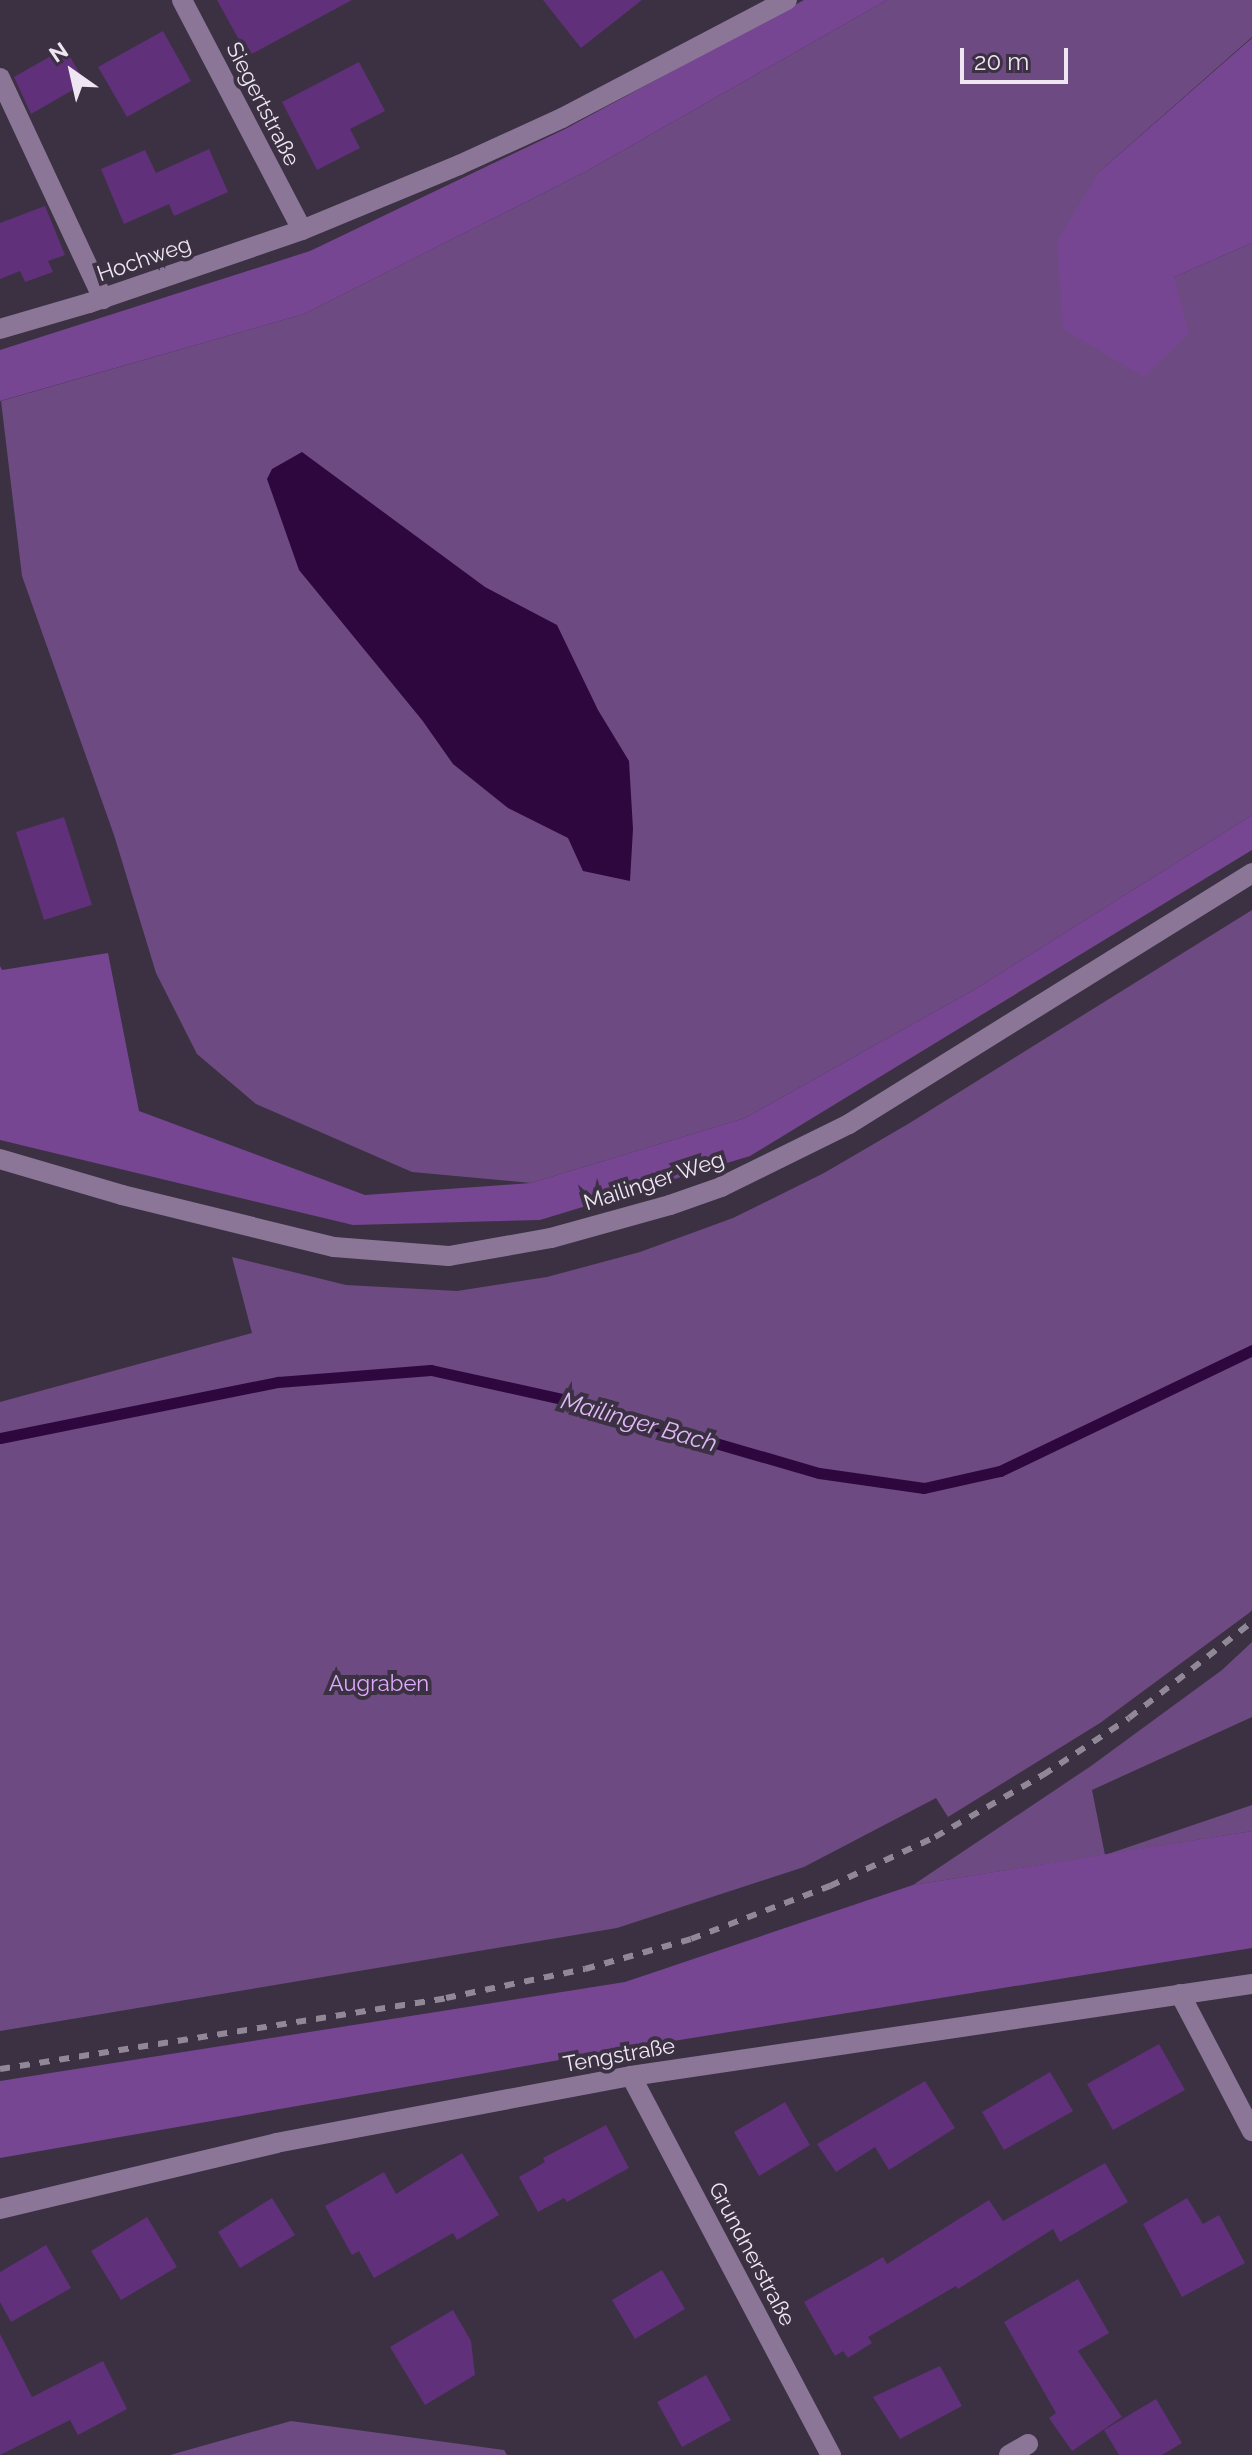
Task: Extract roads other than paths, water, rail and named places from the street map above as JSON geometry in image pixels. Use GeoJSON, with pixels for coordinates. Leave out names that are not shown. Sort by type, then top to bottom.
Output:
{"type":"FeatureCollection","features":[{"type":"Feature","properties":{"kind":"street","name":"Siegertstraße"},"geometry":{"type":"LineString","coordinates":[[182,0],[302,230]]}},
{"type":"Feature","properties":{"kind":"street","name":"Hochweg"},"geometry":{"type":"LineString","coordinates":[[0,329],[103,299],[302,230],[562,118],[787,0]]}},
{"type":"Feature","properties":{"kind":"street"},"geometry":{"type":"LineString","coordinates":[[0,78],[103,299]]}},
{"type":"Feature","properties":{"kind":"street","name":"Mailinger Weg"},"geometry":{"type":"LineString","coordinates":[[0,1159],[122,1195],[334,1247],[449,1256],[551,1238],[670,1205],[721,1187],[796,1152],[849,1124],[1252,873]]}},
{"type":"Feature","properties":{"kind":"street","name":"Tengstraße"},"geometry":{"type":"LineString","coordinates":[[0,2209],[276,2143],[631,2076],[1252,1984]]}},
{"type":"Feature","properties":{"kind":"street"},"geometry":{"type":"LineString","coordinates":[[1180,1994],[1252,2131]]}},
{"type":"Feature","properties":{"kind":"street","name":"Grundnerstraße"},"geometry":{"type":"LineString","coordinates":[[631,2076],[831,2455]]}},
{"type":"Feature","properties":{"kind":"street"},"geometry":{"type":"LineString","coordinates":[[1009,2455],[1028,2444]]}},
{"type":"Feature","properties":{"kind":"waterway","name":"Mailinger Bach"},"geometry":{"type":"LineString","coordinates":[[0,1438],[278,1382],[431,1370],[571,1401],[819,1473],[924,1488],[1000,1471],[1252,1350]]}},
{"type":"Feature","properties":{"kind":"railway"},"geometry":{"type":"LineString","coordinates":[[0,2069],[446,1998],[585,1969],[691,1939],[830,1886],[935,1837],[1043,1775],[1129,1718],[1252,1622]]}},
{"type":"Feature","properties":{"kind":"park label","name":"Augraben"},"geometry":{"type":"Point","coordinates":[379,1684]}}]}
